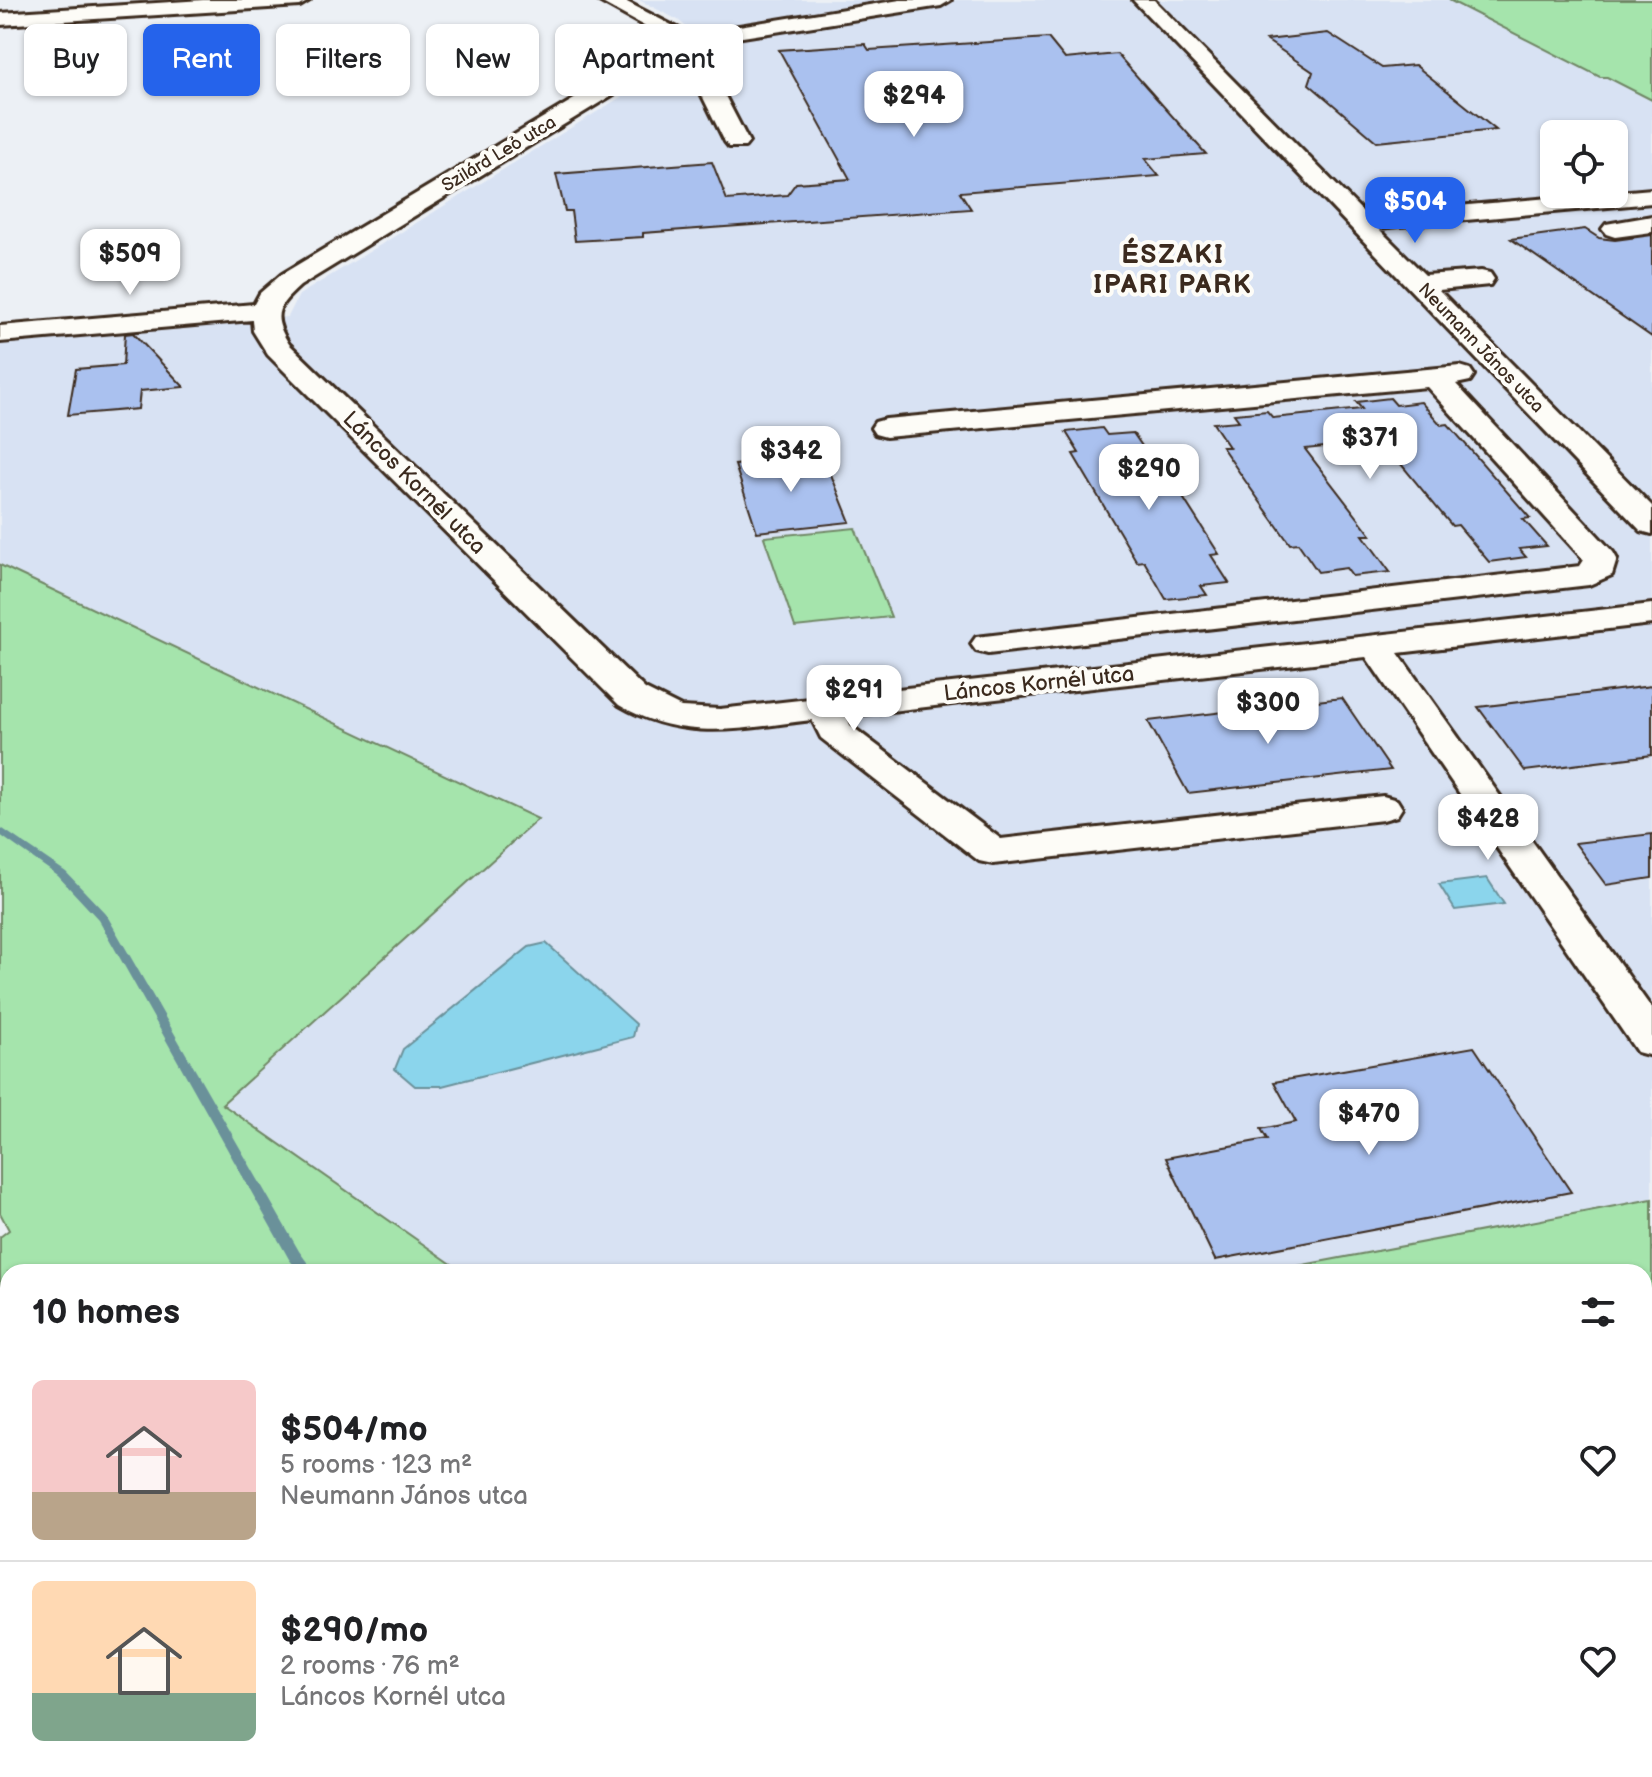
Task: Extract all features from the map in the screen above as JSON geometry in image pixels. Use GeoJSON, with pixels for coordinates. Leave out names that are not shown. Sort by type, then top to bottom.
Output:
{"type":"FeatureCollection","features":[{"type":"Feature","properties":{"kind":"street"},"geometry":{"type":"LineString","coordinates":[[0,19],[300,0]]}},
{"type":"Feature","properties":{"kind":"street"},"geometry":{"type":"LineString","coordinates":[[607,0],[653,24]]}},
{"type":"Feature","properties":{"kind":"street","name":"Szilárd Leó utca"},"geometry":{"type":"LineString","coordinates":[[743,29],[941,0]]}},
{"type":"Feature","properties":{"kind":"street","name":"Neumann János utca"},"geometry":{"type":"LineString","coordinates":[[1143,0],[1652,524]]}},
{"type":"Feature","properties":{"kind":"street","name":"Szilárd Leó utca"},"geometry":{"type":"LineString","coordinates":[[264,311],[270,299],[291,280],[595,96]]}},
{"type":"Feature","properties":{"kind":"street"},"geometry":{"type":"LineString","coordinates":[[714,96],[737,142]]}},
{"type":"Feature","properties":{"kind":"street"},"geometry":{"type":"LineString","coordinates":[[1358,222],[1652,196]]}},
{"type":"Feature","properties":{"kind":"street"},"geometry":{"type":"LineString","coordinates":[[1615,229],[1652,224]]}},
{"type":"Feature","properties":{"kind":"street"},"geometry":{"type":"LineString","coordinates":[[1418,283],[1481,279]]}},
{"type":"Feature","properties":{"kind":"street"},"geometry":{"type":"LineString","coordinates":[[0,334],[264,311]]}},
{"type":"Feature","properties":{"kind":"street","name":"Láncos Kornél utca"},"geometry":{"type":"LineString","coordinates":[[264,311],[267,331],[278,349],[632,697],[660,714],[684,721],[720,720],[1652,614]]}},
{"type":"Feature","properties":{"kind":"street"},"geometry":{"type":"LineString","coordinates":[[886,428],[1503,370]]}},
{"type":"Feature","properties":{"kind":"street"},"geometry":{"type":"LineString","coordinates":[[988,644],[1589,575],[1600,568],[1601,559],[1435,378]]}},
{"type":"Feature","properties":{"kind":"street"},"geometry":{"type":"LineString","coordinates":[[1376,647],[1652,1041]]}},
{"type":"Feature","properties":{"kind":"street"},"geometry":{"type":"LineString","coordinates":[[826,707],[834,730],[993,852],[1383,808]]}},
{"type":"Feature","properties":{"kind":"shaded area"},"geometry":{"type":"Polygon","coordinates":[[[639,0],[1449,0],[1652,100],[1652,1199],[1308,1264],[451,1264],[222,1105],[538,819],[0,564],[0,341],[288,317],[299,295],[623,96],[743,96],[743,24],[683,24],[639,0]]]}},
{"type":"Feature","properties":{"kind":"green space"},"geometry":{"type":"Polygon","coordinates":[[[1449,0],[1652,0],[1652,100],[1607,77],[1600,77],[1449,0]]]}},
{"type":"Feature","properties":{"kind":"green space"},"geometry":{"type":"Polygon","coordinates":[[[855,528],[891,617],[795,627],[764,537],[855,528]]]}},
{"type":"Feature","properties":{"kind":"green space"},"geometry":{"type":"Polygon","coordinates":[[[0,565],[538,819],[222,1104],[452,1264],[0,1264],[0,1237],[9,1230],[0,1213],[0,565]]]}},
{"type":"Feature","properties":{"kind":"green space"},"geometry":{"type":"Polygon","coordinates":[[[1652,1199],[1652,1264],[1308,1264],[1652,1199]]]}},
{"type":"Feature","properties":{"kind":"water"},"geometry":{"type":"Polygon","coordinates":[[[1487,878],[1504,904],[1455,910],[1439,884],[1487,878]]]}},
{"type":"Feature","properties":{"kind":"water"},"geometry":{"type":"Polygon","coordinates":[[[546,943],[636,1024],[633,1037],[442,1086],[415,1086],[395,1069],[403,1049],[529,947],[546,943]]]}},
{"type":"Feature","properties":{"kind":"building"},"geometry":{"type":"Polygon","coordinates":[[[1328,33],[1382,68],[1415,65],[1496,130],[1377,142],[1309,84],[1313,72],[1266,40],[1328,33]]]}},
{"type":"Feature","properties":{"kind":"building"},"geometry":{"type":"Polygon","coordinates":[[[1048,38],[1065,59],[1117,54],[1206,154],[1145,159],[1159,176],[960,192],[971,209],[643,233],[643,237],[575,241],[571,211],[565,211],[556,174],[712,162],[727,200],[787,195],[796,183],[850,179],[779,50],[865,44],[869,50],[1048,38]]]}},
{"type":"Feature","properties":{"kind":"building"},"geometry":{"type":"Polygon","coordinates":[[[1585,229],[1599,238],[1615,240],[1652,235],[1652,337],[1511,239],[1585,229]]]}},
{"type":"Feature","properties":{"kind":"building"},"geometry":{"type":"Polygon","coordinates":[[[133,333],[184,387],[140,391],[138,409],[68,415],[76,369],[123,365],[125,334],[133,333]]]}},
{"type":"Feature","properties":{"kind":"building"},"geometry":{"type":"Polygon","coordinates":[[[1390,398],[1396,405],[1421,402],[1441,425],[1448,424],[1530,518],[1523,519],[1547,546],[1519,549],[1526,557],[1489,562],[1458,525],[1452,526],[1382,441],[1305,449],[1371,535],[1363,535],[1390,572],[1352,576],[1346,568],[1318,572],[1298,543],[1290,544],[1246,482],[1222,447],[1229,447],[1213,423],[1239,421],[1234,414],[1267,411],[1273,418],[1362,409],[1356,402],[1390,398]]]}},
{"type":"Feature","properties":{"kind":"building"},"geometry":{"type":"Polygon","coordinates":[[[1102,428],[1107,435],[1133,433],[1149,456],[1156,455],[1219,554],[1211,555],[1229,583],[1201,586],[1207,595],[1166,599],[1144,561],[1137,562],[1073,454],[1079,453],[1066,432],[1102,428]]]}},
{"type":"Feature","properties":{"kind":"building"},"geometry":{"type":"Polygon","coordinates":[[[824,457],[850,522],[757,532],[735,465],[824,457]]]}},
{"type":"Feature","properties":{"kind":"building"},"geometry":{"type":"Polygon","coordinates":[[[1652,686],[1652,755],[1525,771],[1478,707],[1652,686]]]}},
{"type":"Feature","properties":{"kind":"building"},"geometry":{"type":"Polygon","coordinates":[[[1342,698],[1391,770],[1188,793],[1148,721],[1342,698]]]}},
{"type":"Feature","properties":{"kind":"building"},"geometry":{"type":"Polygon","coordinates":[[[1652,834],[1652,878],[1606,885],[1575,843],[1652,834]]]}},
{"type":"Feature","properties":{"kind":"building"},"geometry":{"type":"Polygon","coordinates":[[[1474,1047],[1571,1192],[1215,1260],[1166,1158],[1267,1139],[1261,1129],[1296,1122],[1274,1082],[1474,1047]]]}},
{"type":"Feature","properties":{"kind":"waterway"},"geometry":{"type":"LineString","coordinates":[[0,830],[62,874],[102,917],[301,1264]]}},
{"type":"Feature","properties":{"kind":"district","name":"ÉSZAKI IPARI PARK"},"geometry":{"type":"Point","coordinates":[1173,270]}}]}
